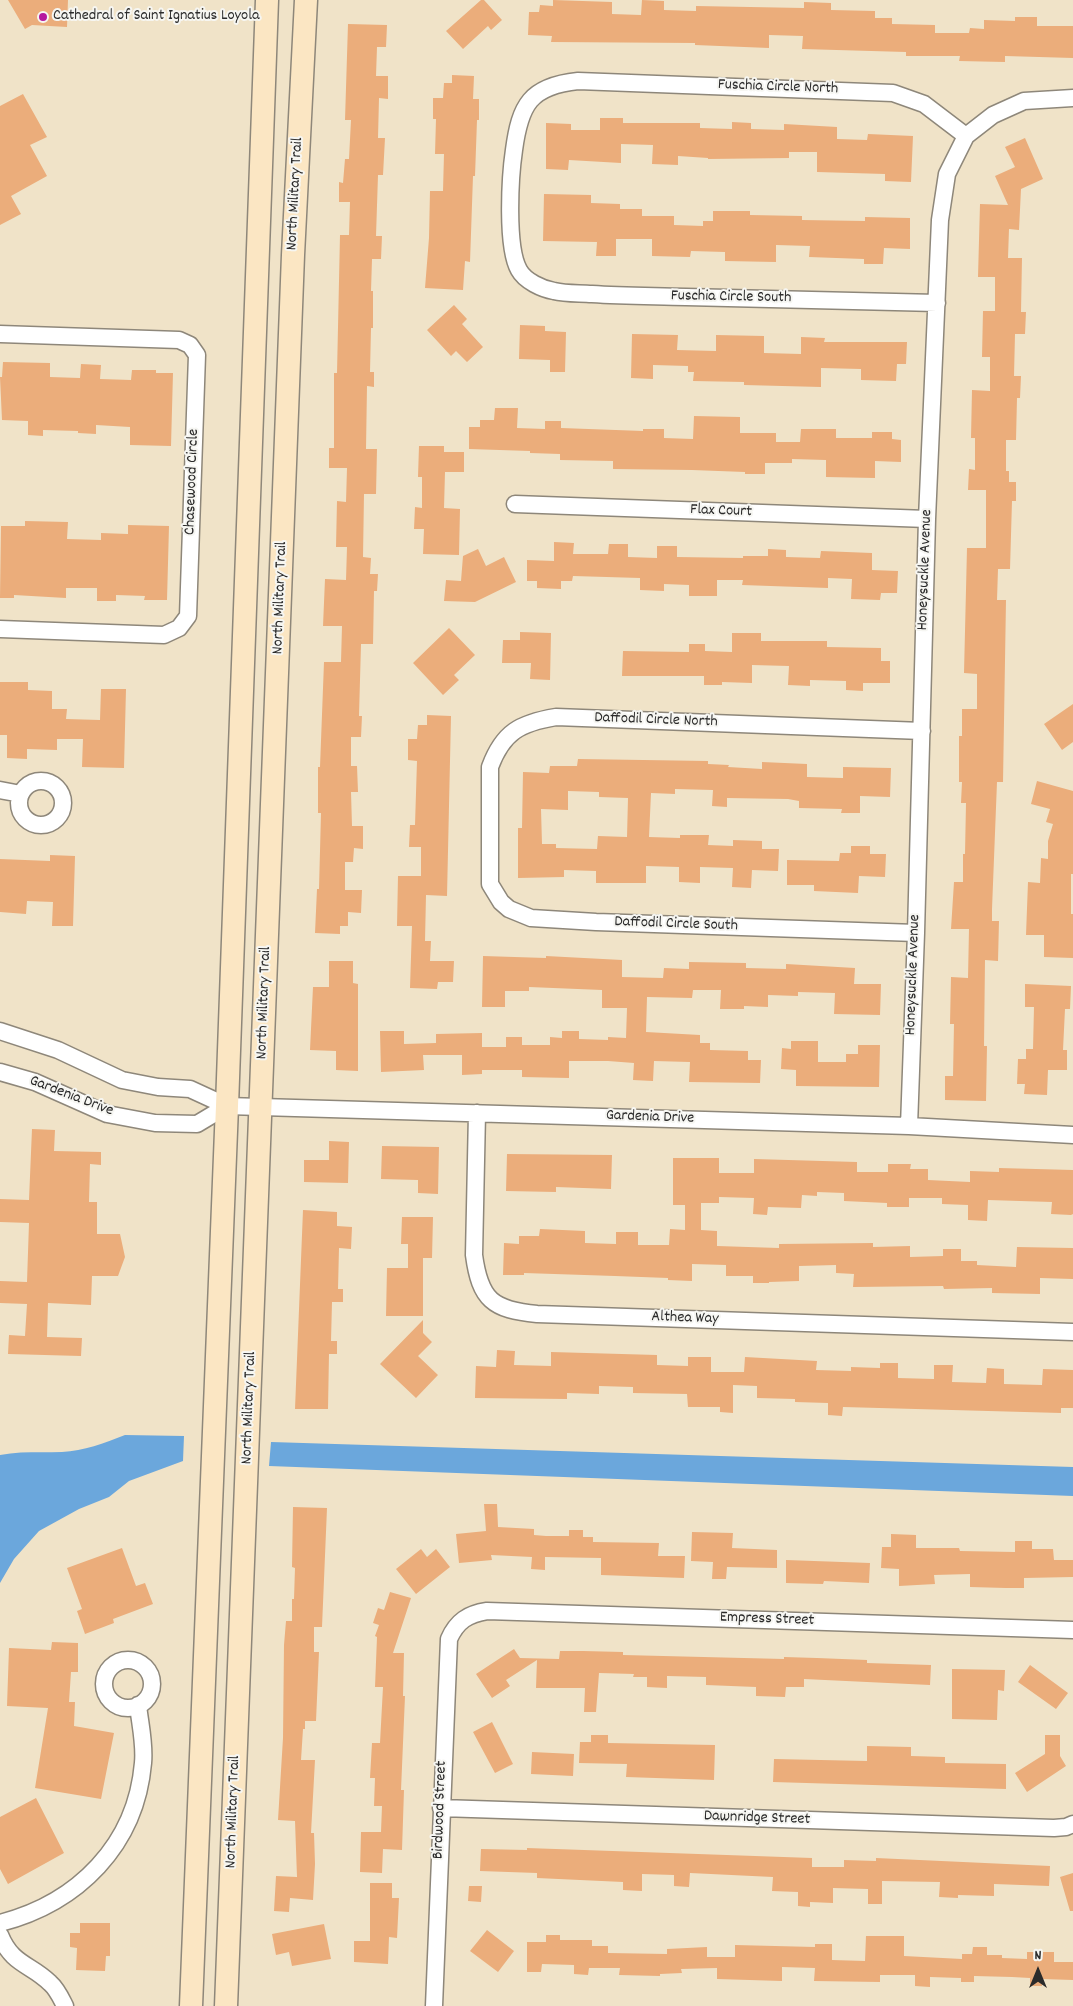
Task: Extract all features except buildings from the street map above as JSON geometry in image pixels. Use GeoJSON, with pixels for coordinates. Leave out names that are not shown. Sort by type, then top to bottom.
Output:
{"type":"FeatureCollection","features":[{"type":"Feature","properties":{"kind":"main road"},"geometry":{"type":"LineString","coordinates":[[191,2006],[227,1106],[267,0]]}},
{"type":"Feature","properties":{"kind":"main road","name":"North Military Trail"},"geometry":{"type":"LineString","coordinates":[[226,2006],[262,1107],[293,255],[306,0]]}},
{"type":"Feature","properties":{"kind":"street","name":"Fuschia Circle North"},"geometry":{"type":"LineString","coordinates":[[528,280],[519,271],[510,232],[514,151],[520,118],[528,102],[539,92],[557,83],[578,81],[893,93],[924,104],[966,136]]}},
{"type":"Feature","properties":{"kind":"street","name":"Honeysuckle Avenue"},"geometry":{"type":"LineString","coordinates":[[909,1126],[927,519],[940,220],[946,174],[966,136],[994,115],[1024,101],[1073,98]]}},
{"type":"Feature","properties":{"kind":"street","name":"Fuschia Circle South"},"geometry":{"type":"LineString","coordinates":[[528,280],[555,292],[937,303]]}},
{"type":"Feature","properties":{"kind":"street","name":"Chasewood Circle"},"geometry":{"type":"LineString","coordinates":[[0,334],[179,340],[190,345],[197,356],[188,616],[179,628],[164,635],[0,630]]}},
{"type":"Feature","properties":{"kind":"street","name":"Flax Court"},"geometry":{"type":"LineString","coordinates":[[516,504],[927,519]]}},
{"type":"Feature","properties":{"kind":"street","name":"Daffodil Circle North"},"geometry":{"type":"LineString","coordinates":[[489,845],[490,767],[496,752],[504,740],[518,728],[533,721],[556,718],[922,731]]}},
{"type":"Feature","properties":{"kind":"street"},"geometry":{"type":"LineString","coordinates":[[0,790],[21,794]]}},
{"type":"Feature","properties":{"kind":"street","name":"Daffodil Circle South"},"geometry":{"type":"LineString","coordinates":[[489,845],[490,884],[501,902],[509,909],[531,918],[916,933]]}},
{"type":"Feature","properties":{"kind":"street","name":"Gardenia Drive"},"geometry":{"type":"LineString","coordinates":[[0,1031],[58,1050],[122,1080],[158,1087],[190,1089],[227,1106],[909,1126],[1073,1135]]}},
{"type":"Feature","properties":{"kind":"street","name":"Gardenia Drive"},"geometry":{"type":"LineString","coordinates":[[0,1072],[35,1082],[107,1114],[155,1122],[197,1124],[227,1106]]}},
{"type":"Feature","properties":{"kind":"street","name":"Althea Way"},"geometry":{"type":"LineString","coordinates":[[477,1113],[474,1255],[477,1276],[483,1291],[490,1300],[500,1307],[515,1312],[538,1314],[1073,1332]]}},
{"type":"Feature","properties":{"kind":"street","name":"Empress Street"},"geometry":{"type":"LineString","coordinates":[[462,1620],[476,1613],[487,1611],[1073,1630]]}},
{"type":"Feature","properties":{"kind":"street","name":"Birdwood Street"},"geometry":{"type":"LineString","coordinates":[[434,2006],[449,1638],[454,1628],[462,1620]]}},
{"type":"Feature","properties":{"kind":"street"},"geometry":{"type":"LineString","coordinates":[[0,1923],[33,1913],[55,1902],[76,1888],[94,1872],[123,1832],[133,1809],[144,1761],[138,1705]]}},
{"type":"Feature","properties":{"kind":"street","name":"Dawnridge Street"},"geometry":{"type":"LineString","coordinates":[[441,1808],[1054,1828],[1073,1824]]}},
{"type":"Feature","properties":{"kind":"street"},"geometry":{"type":"LineString","coordinates":[[0,1935],[14,1957],[49,1981],[56,1989],[65,2006]]}},
{"type":"Feature","properties":{"kind":"water"},"geometry":{"type":"Polygon","coordinates":[[[125,1435],[184,1436],[183,1461],[129,1481],[109,1497],[79,1509],[39,1531],[14,1559],[0,1583],[0,1455],[78,1450],[102,1444],[125,1435]]]}},
{"type":"Feature","properties":{"kind":"water"},"geometry":{"type":"Polygon","coordinates":[[[271,1442],[1073,1467],[1073,1496],[269,1466],[271,1442]]]}},
{"type":"Feature","properties":{"kind":"place","name":"Cathedral of Saint Ignatius Loyola"},"geometry":{"type":"Point","coordinates":[43,17]}}]}
